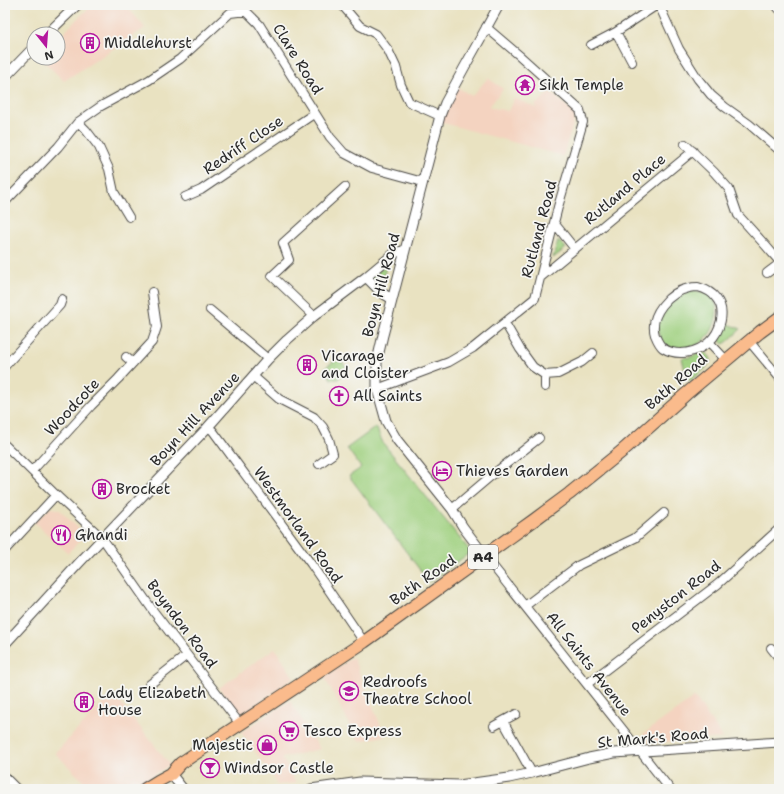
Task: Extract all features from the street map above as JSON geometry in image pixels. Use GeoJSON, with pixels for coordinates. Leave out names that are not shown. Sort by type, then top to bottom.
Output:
{"type":"FeatureCollection","features":[{"type":"Feature","properties":{"kind":"main road","name":"Bath Road"},"geometry":{"type":"LineString","coordinates":[[145,789],[171,774],[181,763],[364,642],[569,494],[621,452],[726,360],[779,318]]}},
{"type":"Feature","properties":{"kind":"street"},"geometry":{"type":"LineString","coordinates":[[55,26],[77,5]]}},
{"type":"Feature","properties":{"kind":"street"},"geometry":{"type":"LineString","coordinates":[[342,5],[360,26],[376,34],[388,50],[409,102],[440,116]]}},
{"type":"Feature","properties":{"kind":"street","name":"Boyn Hill Road"},"geometry":{"type":"LineString","coordinates":[[485,556],[462,527],[452,509],[397,440],[386,421],[377,389],[377,361],[440,116],[445,103],[499,5]]}},
{"type":"Feature","properties":{"kind":"street"},"geometry":{"type":"LineString","coordinates":[[591,45],[616,32],[658,5],[679,49],[698,79],[711,95],[725,108],[749,124],[779,150]]}},
{"type":"Feature","properties":{"kind":"street"},"geometry":{"type":"LineString","coordinates":[[776,5],[779,9]]}},
{"type":"Feature","properties":{"kind":"street","name":"Clare Road"},"geometry":{"type":"LineString","coordinates":[[5,202],[58,147],[78,122],[101,106],[149,80],[180,59],[230,13],[238,12],[247,12],[259,24],[330,137],[344,153],[372,168],[423,182]]}},
{"type":"Feature","properties":{"kind":"street","name":"Rutland Road"},"geometry":{"type":"LineString","coordinates":[[377,389],[449,362],[473,348],[535,298],[570,163],[583,122],[580,110],[486,27]]}},
{"type":"Feature","properties":{"kind":"street"},"geometry":{"type":"LineString","coordinates":[[616,32],[632,62]]}},
{"type":"Feature","properties":{"kind":"street"},"geometry":{"type":"LineString","coordinates":[[5,77],[26,55]]}},
{"type":"Feature","properties":{"kind":"street","name":"Redriff Close"},"geometry":{"type":"LineString","coordinates":[[185,196],[200,190],[315,113]]}},
{"type":"Feature","properties":{"kind":"street"},"geometry":{"type":"LineString","coordinates":[[78,122],[99,147],[109,169],[114,192],[129,217]]}},
{"type":"Feature","properties":{"kind":"street"},"geometry":{"type":"LineString","coordinates":[[685,144],[729,189],[738,215],[779,262],[767,273]]}},
{"type":"Feature","properties":{"kind":"street","name":"Rutland Place"},"geometry":{"type":"LineString","coordinates":[[541,277],[693,151]]}},
{"type":"Feature","properties":{"kind":"street"},"geometry":{"type":"LineString","coordinates":[[314,316],[272,276],[289,260],[284,243],[345,186]]}},
{"type":"Feature","properties":{"kind":"street"},"geometry":{"type":"LineString","coordinates":[[554,224],[575,249]]}},
{"type":"Feature","properties":{"kind":"street","name":"Boyn Hill Avenue"},"geometry":{"type":"LineString","coordinates":[[5,644],[287,340],[314,316],[366,277],[396,252],[405,251]]}},
{"type":"Feature","properties":{"kind":"street"},"geometry":{"type":"LineString","coordinates":[[366,277],[382,293],[392,299]]}},
{"type":"Feature","properties":{"kind":"street"},"geometry":{"type":"LineString","coordinates":[[698,287],[711,293],[720,304],[722,313],[719,328],[709,342],[697,350],[686,353],[672,352],[660,346],[656,340],[654,324],[655,317],[664,303],[676,294],[689,288],[698,287]]}},
{"type":"Feature","properties":{"kind":"street","name":"Woodcote"},"geometry":{"type":"LineString","coordinates":[[32,471],[91,406],[129,360],[152,342],[158,327],[152,292]]}},
{"type":"Feature","properties":{"kind":"street"},"geometry":{"type":"LineString","coordinates":[[5,366],[60,305],[62,299]]}},
{"type":"Feature","properties":{"kind":"street"},"geometry":{"type":"LineString","coordinates":[[210,310],[268,359]]}},
{"type":"Feature","properties":{"kind":"street"},"geometry":{"type":"LineString","coordinates":[[505,323],[520,349],[533,367],[545,375],[558,374],[582,362],[593,353]]}},
{"type":"Feature","properties":{"kind":"street"},"geometry":{"type":"LineString","coordinates":[[749,341],[779,377]]}},
{"type":"Feature","properties":{"kind":"street"},"geometry":{"type":"LineString","coordinates":[[709,342],[726,360]]}},
{"type":"Feature","properties":{"kind":"street"},"geometry":{"type":"LineString","coordinates":[[545,375],[545,387]]}},
{"type":"Feature","properties":{"kind":"street"},"geometry":{"type":"LineString","coordinates":[[253,376],[279,399],[314,417],[323,427],[329,439],[333,454],[319,464]]}},
{"type":"Feature","properties":{"kind":"street","name":"Westmorland Road"},"geometry":{"type":"LineString","coordinates":[[208,426],[311,564],[364,642]]}},
{"type":"Feature","properties":{"kind":"street"},"geometry":{"type":"LineString","coordinates":[[452,509],[540,438]]}},
{"type":"Feature","properties":{"kind":"street","name":"Boyndon Road"},"geometry":{"type":"LineString","coordinates":[[5,445],[103,538],[154,612],[240,724]]}},
{"type":"Feature","properties":{"kind":"street"},"geometry":{"type":"LineString","coordinates":[[5,550],[56,495]]}},
{"type":"Feature","properties":{"kind":"street"},"geometry":{"type":"LineString","coordinates":[[525,606],[579,565],[635,538],[664,513]]}},
{"type":"Feature","properties":{"kind":"street","name":"Penyston Road"},"geometry":{"type":"LineString","coordinates":[[587,684],[718,584],[779,529]]}},
{"type":"Feature","properties":{"kind":"street","name":"All Saints Avenue"},"geometry":{"type":"LineString","coordinates":[[485,556],[670,789]]}},
{"type":"Feature","properties":{"kind":"street"},"geometry":{"type":"LineString","coordinates":[[771,648],[779,658]]}},
{"type":"Feature","properties":{"kind":"street"},"geometry":{"type":"LineString","coordinates":[[149,685],[186,655]]}},
{"type":"Feature","properties":{"kind":"street"},"geometry":{"type":"LineString","coordinates":[[494,726],[516,714]]}},
{"type":"Feature","properties":{"kind":"street"},"geometry":{"type":"LineString","coordinates":[[503,721],[532,773]]}},
{"type":"Feature","properties":{"kind":"street","name":"St Mark's Road"},"geometry":{"type":"LineString","coordinates":[[311,789],[360,782],[460,787],[532,773],[614,753],[779,742]]}},
{"type":"Feature","properties":{"kind":"street"},"geometry":{"type":"LineString","coordinates":[[171,774],[183,789]]}},
{"type":"Feature","properties":{"kind":"street"},"geometry":{"type":"LineString","coordinates":[[5,778],[16,789]]}},
{"type":"Feature","properties":{"kind":"shaded area","name":"Middlehurst"},"geometry":{"type":"Polygon","coordinates":[[[93,5],[126,5],[145,28],[64,81],[48,66],[66,66],[66,31],[93,5]]]}},
{"type":"Feature","properties":{"kind":"shaded area"},"geometry":{"type":"Polygon","coordinates":[[[488,78],[503,89],[489,107],[508,111],[514,98],[537,108],[535,105],[550,92],[576,114],[563,156],[440,122],[457,87],[472,96],[488,78]]]}},
{"type":"Feature","properties":{"kind":"shaded area"},"geometry":{"type":"Polygon","coordinates":[[[50,508],[59,509],[85,535],[68,553],[34,522],[50,508]]]}},
{"type":"Feature","properties":{"kind":"shaded area"},"geometry":{"type":"Polygon","coordinates":[[[275,648],[294,678],[240,716],[219,688],[275,648]]]}},
{"type":"Feature","properties":{"kind":"shaded area","name":"Redroofs Theatre School"},"geometry":{"type":"Polygon","coordinates":[[[353,657],[385,736],[359,741],[324,677],[353,657]]]}},
{"type":"Feature","properties":{"kind":"shaded area"},"geometry":{"type":"Polygon","coordinates":[[[113,693],[170,765],[131,789],[91,789],[55,753],[113,693]]]}},
{"type":"Feature","properties":{"kind":"shaded area"},"geometry":{"type":"Polygon","coordinates":[[[695,697],[723,738],[649,743],[643,734],[695,697]]]}},
{"type":"Feature","properties":{"kind":"shaded area"},"geometry":{"type":"Polygon","coordinates":[[[290,701],[320,749],[282,758],[296,783],[277,785],[274,778],[241,732],[290,701]]]}},
{"type":"Feature","properties":{"kind":"green space"},"geometry":{"type":"Polygon","coordinates":[[[558,240],[566,248],[553,258],[558,240]]]}},
{"type":"Feature","properties":{"kind":"green space"},"geometry":{"type":"Polygon","coordinates":[[[387,264],[380,289],[369,279],[387,264]]]}},
{"type":"Feature","properties":{"kind":"green space"},"geometry":{"type":"Polygon","coordinates":[[[690,291],[706,293],[714,299],[717,310],[715,322],[710,333],[701,343],[689,348],[676,349],[662,342],[658,329],[658,321],[664,309],[670,303],[690,291]]]}},
{"type":"Feature","properties":{"kind":"green space"},"geometry":{"type":"Polygon","coordinates":[[[726,323],[741,329],[723,344],[720,341],[720,336],[724,331],[726,323]]]}},
{"type":"Feature","properties":{"kind":"green space"},"geometry":{"type":"Polygon","coordinates":[[[700,353],[707,354],[711,360],[706,368],[690,381],[686,376],[682,358],[691,357],[700,353]]]}},
{"type":"Feature","properties":{"kind":"green space"},"geometry":{"type":"Polygon","coordinates":[[[340,360],[347,368],[346,372],[338,379],[331,379],[326,371],[326,367],[334,361],[340,360]]]}},
{"type":"Feature","properties":{"kind":"green space"},"geometry":{"type":"Polygon","coordinates":[[[376,427],[383,443],[471,552],[429,582],[349,476],[361,468],[347,448],[376,427]]]}},
{"type":"Feature","properties":{"kind":"place","name":"Middlehurst"},"geometry":{"type":"Point","coordinates":[90,43]}},
{"type":"Feature","properties":{"kind":"place","name":"Sikh Temple"},"geometry":{"type":"Point","coordinates":[525,85]}},
{"type":"Feature","properties":{"kind":"place","name":"Vicarage and Cloister"},"geometry":{"type":"Point","coordinates":[307,365]}},
{"type":"Feature","properties":{"kind":"place","name":"All Saints"},"geometry":{"type":"Point","coordinates":[339,396]}},
{"type":"Feature","properties":{"kind":"place","name":"Thieves Garden"},"geometry":{"type":"Point","coordinates":[442,471]}},
{"type":"Feature","properties":{"kind":"place","name":"Brocket"},"geometry":{"type":"Point","coordinates":[102,489]}},
{"type":"Feature","properties":{"kind":"place","name":"Ghandi"},"geometry":{"type":"Point","coordinates":[61,535]}},
{"type":"Feature","properties":{"kind":"place","name":"Redroofs Theatre School"},"geometry":{"type":"Point","coordinates":[349,691]}},
{"type":"Feature","properties":{"kind":"place","name":"Lady Elizabeth House"},"geometry":{"type":"Point","coordinates":[84,702]}},
{"type":"Feature","properties":{"kind":"place","name":"Tesco Express"},"geometry":{"type":"Point","coordinates":[289,731]}},
{"type":"Feature","properties":{"kind":"place","name":"Majestic"},"geometry":{"type":"Point","coordinates":[267,745]}},
{"type":"Feature","properties":{"kind":"place","name":"Windsor Castle"},"geometry":{"type":"Point","coordinates":[210,768]}}]}
